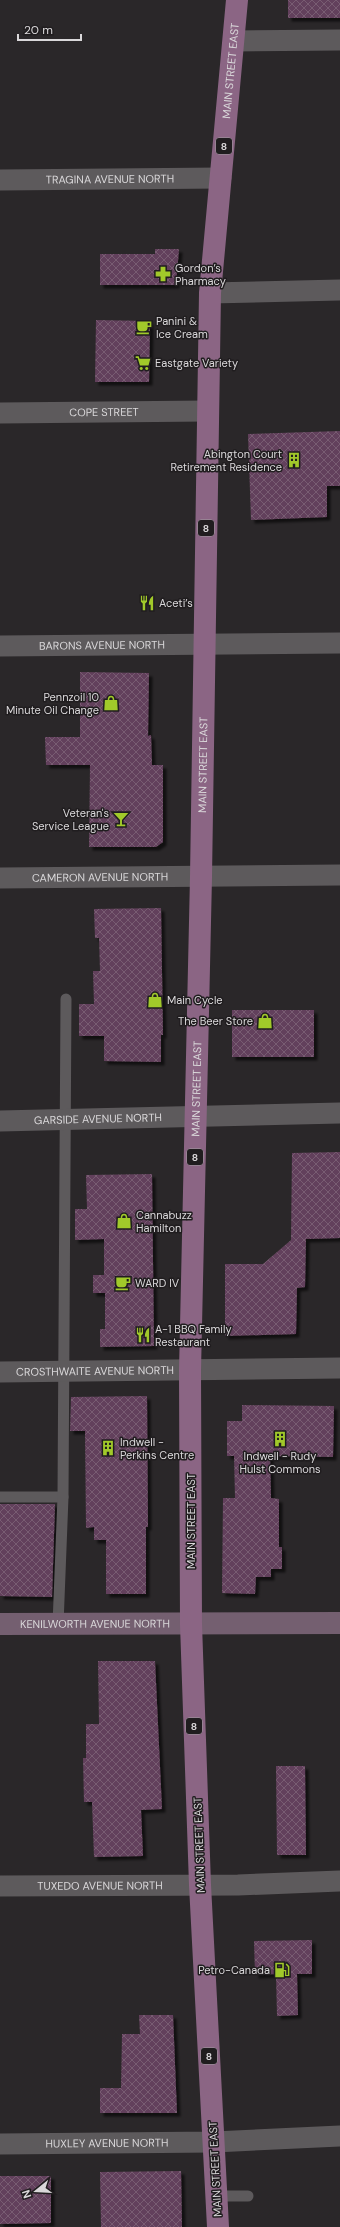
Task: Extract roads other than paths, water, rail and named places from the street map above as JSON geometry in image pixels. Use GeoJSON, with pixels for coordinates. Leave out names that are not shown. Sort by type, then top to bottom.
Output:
{"type":"FeatureCollection","features":[{"type":"Feature","properties":{"kind":"main road","name":"MAIN STREET EAST"},"geometry":{"type":"LineString","coordinates":[[218,2227],[200,1885],[191,1624],[190,1371],[201,877],[210,293],[237,0]]}},
{"type":"Feature","properties":{"kind":"main road","name":"KENILWORTH AVENUE NORTH"},"geometry":{"type":"LineString","coordinates":[[0,1624],[340,1623]]}},
{"type":"Feature","properties":{"kind":"street"},"geometry":{"type":"LineString","coordinates":[[234,41],[340,40]]}},
{"type":"Feature","properties":{"kind":"street","name":"TRAGINA AVENUE NORTH"},"geometry":{"type":"LineString","coordinates":[[0,180],[220,178]]}},
{"type":"Feature","properties":{"kind":"street"},"geometry":{"type":"LineString","coordinates":[[210,293],[340,290]]}},
{"type":"Feature","properties":{"kind":"street","name":"COPE STREET"},"geometry":{"type":"LineString","coordinates":[[0,413],[207,411]]}},
{"type":"Feature","properties":{"kind":"street","name":"BARONS AVENUE NORTH"},"geometry":{"type":"LineString","coordinates":[[0,646],[340,643]]}},
{"type":"Feature","properties":{"kind":"street","name":"CAMERON AVENUE NORTH"},"geometry":{"type":"LineString","coordinates":[[0,878],[340,875]]}},
{"type":"Feature","properties":{"kind":"street","name":"GARSIDE AVENUE NORTH"},"geometry":{"type":"LineString","coordinates":[[0,1121],[340,1112]]}},
{"type":"Feature","properties":{"kind":"street","name":"CROSTHWAITE AVENUE NORTH"},"geometry":{"type":"LineString","coordinates":[[0,1372],[190,1371],[340,1368]]}},
{"type":"Feature","properties":{"kind":"street","name":"TUXEDO AVENUE NORTH"},"geometry":{"type":"LineString","coordinates":[[0,1886],[200,1885],[340,1881]]}},
{"type":"Feature","properties":{"kind":"street","name":"HUXLEY AVENUE NORTH"},"geometry":{"type":"LineString","coordinates":[[0,2144],[214,2142],[340,2136]]}},
{"type":"Feature","properties":{"kind":"lane"},"geometry":{"type":"LineString","coordinates":[[58,1625],[63,1497],[66,999]]}},
{"type":"Feature","properties":{"kind":"lane"},"geometry":{"type":"LineString","coordinates":[[0,1497],[63,1497]]}},
{"type":"Feature","properties":{"kind":"lane"},"geometry":{"type":"LineString","coordinates":[[217,2196],[248,2196]]}},
{"type":"Feature","properties":{"kind":"place","name":"Gordon’s Pharmacy"},"geometry":{"type":"Point","coordinates":[163,274]}},
{"type":"Feature","properties":{"kind":"place","name":"Panini & Ice Cream"},"geometry":{"type":"Point","coordinates":[144,327]}},
{"type":"Feature","properties":{"kind":"place","name":"Eastgate Variety"},"geometry":{"type":"Point","coordinates":[143,363]}},
{"type":"Feature","properties":{"kind":"place","name":"Abington Court Retirement Residence"},"geometry":{"type":"Point","coordinates":[294,460]}},
{"type":"Feature","properties":{"kind":"place","name":"Aceti’s"},"geometry":{"type":"Point","coordinates":[147,603]}},
{"type":"Feature","properties":{"kind":"place","name":"Pennzoil 10 Minute Oil Change"},"geometry":{"type":"Point","coordinates":[111,703]}},
{"type":"Feature","properties":{"kind":"place","name":"Veteran's Service League"},"geometry":{"type":"Point","coordinates":[121,819]}},
{"type":"Feature","properties":{"kind":"place","name":"Main Cycle"},"geometry":{"type":"Point","coordinates":[155,1000]}},
{"type":"Feature","properties":{"kind":"place","name":"The Beer Store"},"geometry":{"type":"Point","coordinates":[265,1021]}},
{"type":"Feature","properties":{"kind":"place","name":"Cannabuzz Hamilton"},"geometry":{"type":"Point","coordinates":[124,1221]}},
{"type":"Feature","properties":{"kind":"place","name":"WARD IV"},"geometry":{"type":"Point","coordinates":[123,1283]}},
{"type":"Feature","properties":{"kind":"place","name":"A-1 BBQ Family Restaurant"},"geometry":{"type":"Point","coordinates":[143,1335]}},
{"type":"Feature","properties":{"kind":"place","name":"Indwell - Rudy Hulst Commons"},"geometry":{"type":"Point","coordinates":[280,1439]}},
{"type":"Feature","properties":{"kind":"place","name":"Indwell - Perkins Centre"},"geometry":{"type":"Point","coordinates":[108,1448]}},
{"type":"Feature","properties":{"kind":"place","name":"Petro-Canada"},"geometry":{"type":"Point","coordinates":[282,1970]}}]}
